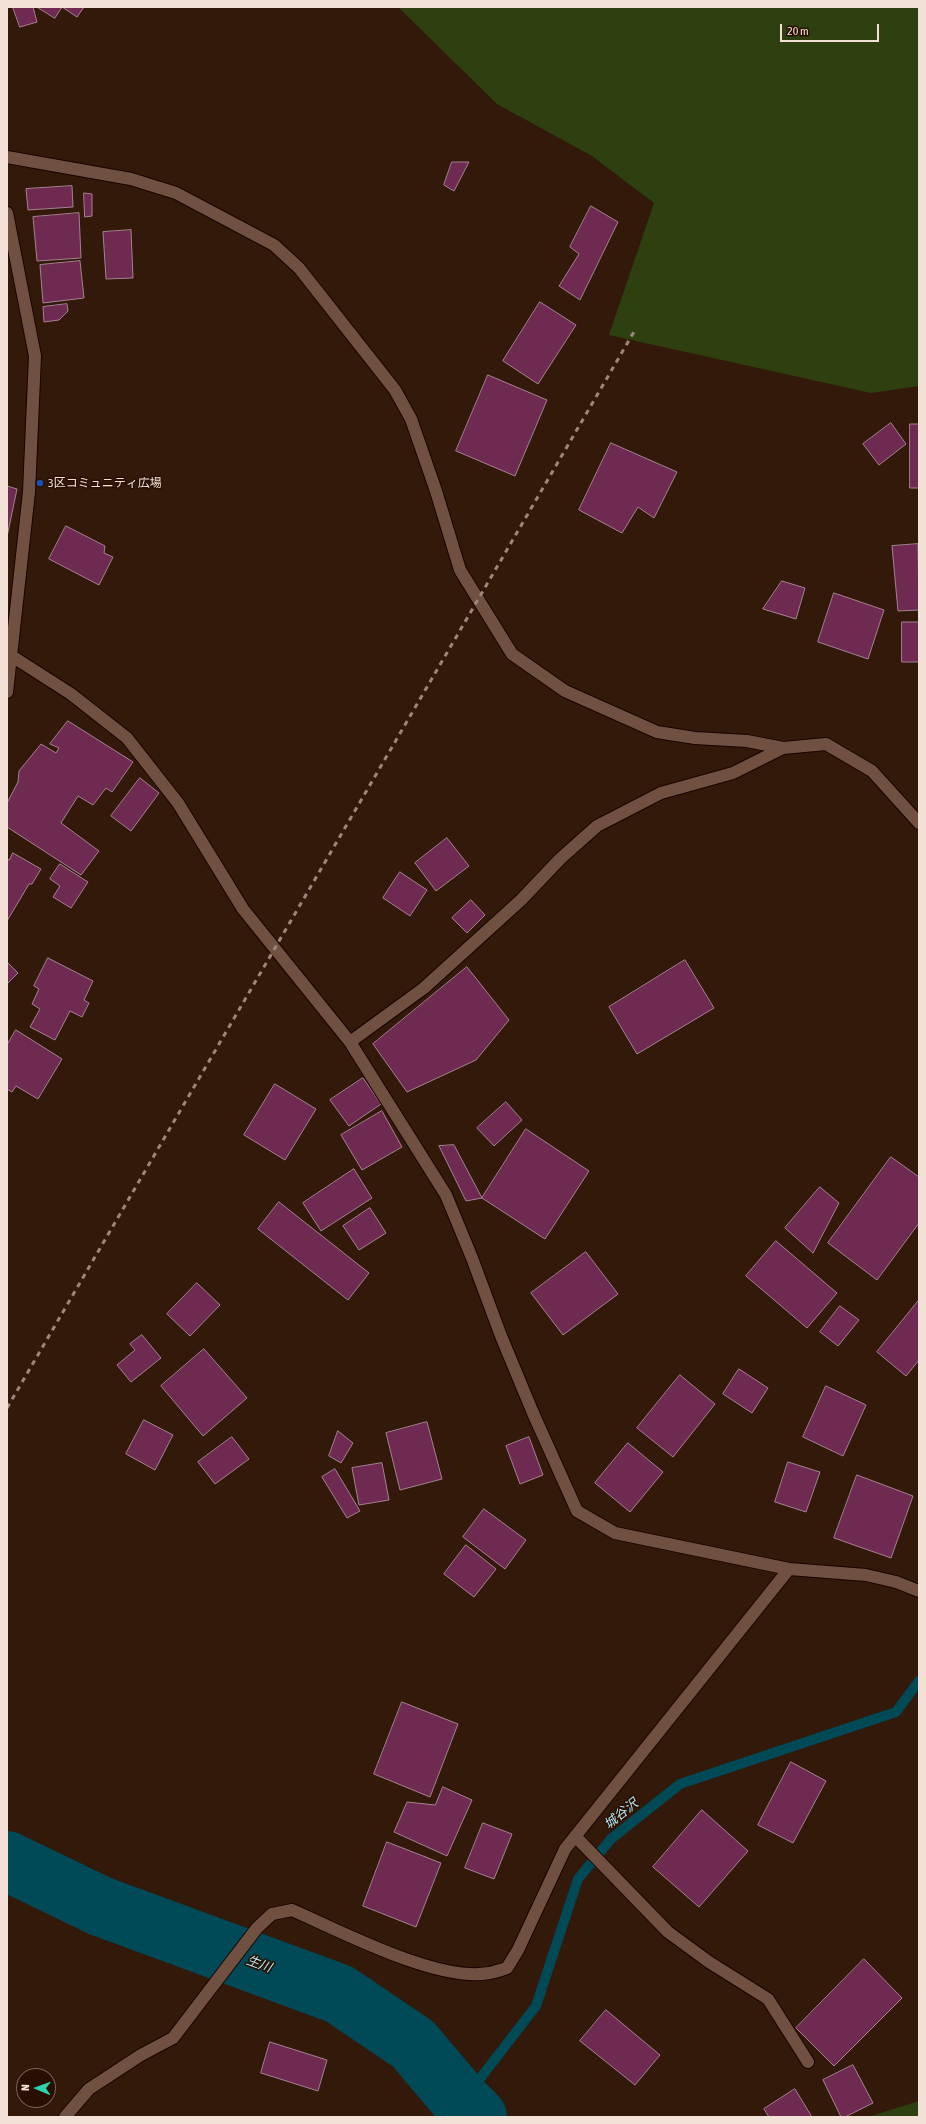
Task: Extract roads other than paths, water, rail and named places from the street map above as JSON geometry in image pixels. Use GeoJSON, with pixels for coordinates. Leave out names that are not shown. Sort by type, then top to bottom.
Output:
{"type":"FeatureCollection","features":[{"type":"Feature","properties":{"kind":"street"},"geometry":{"type":"LineString","coordinates":[[7,157],[131,179],[176,193],[274,245],[299,268],[395,390],[411,419],[436,491],[460,570],[512,654],[565,691],[657,732],[695,738],[747,741],[784,748],[826,744],[872,771],[919,823]]}},
{"type":"Feature","properties":{"kind":"street"},"geometry":{"type":"LineString","coordinates":[[7,213],[36,356],[29,492],[9,653],[7,692]]}},
{"type":"Feature","properties":{"kind":"street"},"geometry":{"type":"LineString","coordinates":[[9,653],[71,694],[127,738],[178,803],[243,910],[350,1042],[446,1195],[472,1258],[506,1350],[577,1511],[615,1533],[788,1569],[866,1575],[896,1582],[919,1591]]}},
{"type":"Feature","properties":{"kind":"street"},"geometry":{"type":"LineString","coordinates":[[350,1042],[424,988],[521,900],[560,859],[597,826],[661,793],[734,773],[784,748]]}},
{"type":"Feature","properties":{"kind":"street"},"geometry":{"type":"LineString","coordinates":[[65,2117],[89,2089],[141,2055],[173,2038],[257,1928],[272,1914],[292,1910],[412,1962],[462,1974],[488,1974],[507,1968],[518,1950],[565,1849],[578,1838],[788,1569]]}},
{"type":"Feature","properties":{"kind":"street"},"geometry":{"type":"LineString","coordinates":[[578,1838],[643,1908],[673,1936],[708,1962],[768,1999],[808,2062]]}},
{"type":"Feature","properties":{"kind":"waterway","name":"城谷沢"},"geometry":{"type":"LineString","coordinates":[[462,2102],[536,2006],[578,1879],[611,1839],[680,1784],[896,1712],[919,1681]]}},
{"type":"Feature","properties":{"kind":"waterway","name":"生川"},"geometry":{"type":"LineString","coordinates":[[7,1861],[100,1906],[339,1994],[413,2044],[462,2102],[477,2117]]}},
{"type":"Feature","properties":{"kind":"railway"},"geometry":{"type":"LineString","coordinates":[[7,1408],[635,330]]}},
{"type":"Feature","properties":{"kind":"place","name":"3区コミュニティ広場"},"geometry":{"type":"Point","coordinates":[40,483]}}]}
